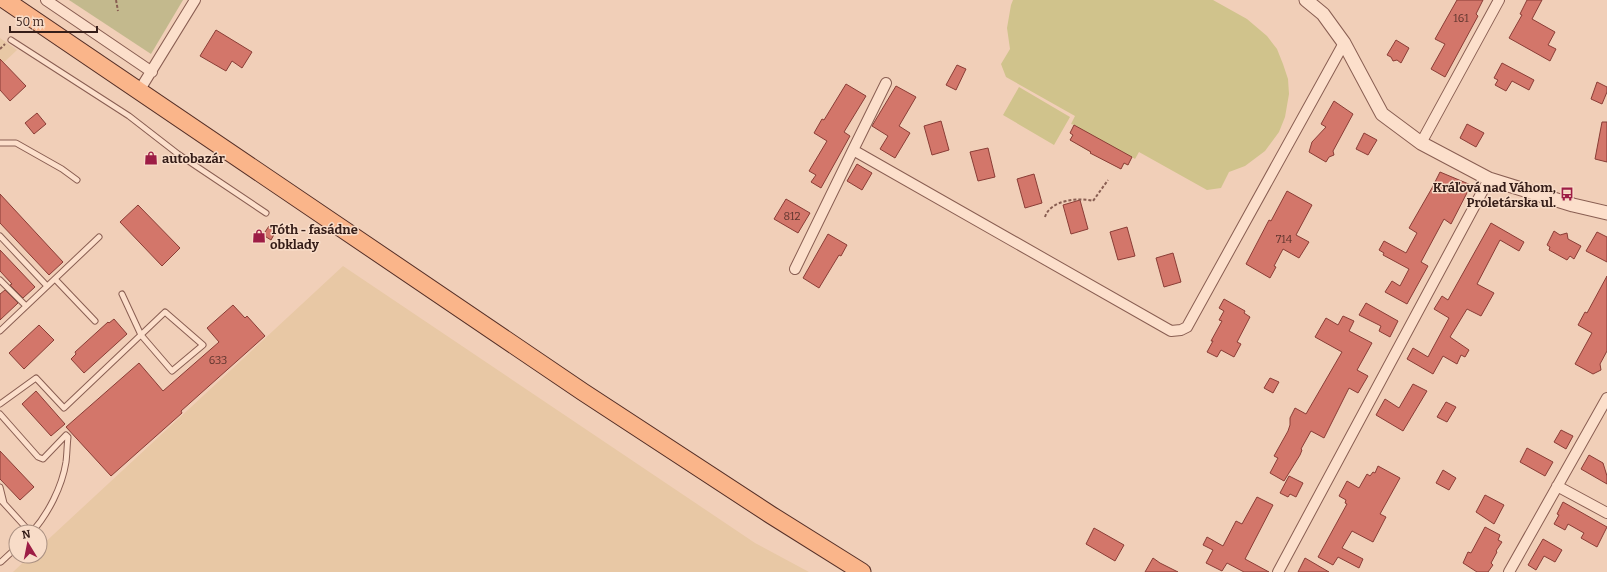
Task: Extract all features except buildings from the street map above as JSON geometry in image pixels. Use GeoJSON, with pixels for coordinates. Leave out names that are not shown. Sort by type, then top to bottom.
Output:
{"type":"FeatureCollection","features":[{"type":"Feature","properties":{"kind":"main road"},"geometry":{"type":"LineString","coordinates":[[5,0],[583,392],[771,515],[862,572]]}},
{"type":"Feature","properties":{"kind":"street"},"geometry":{"type":"LineString","coordinates":[[46,0],[152,72]]}},
{"type":"Feature","properties":{"kind":"street"},"geometry":{"type":"LineString","coordinates":[[139,91],[195,0]]}},
{"type":"Feature","properties":{"kind":"street"},"geometry":{"type":"LineString","coordinates":[[1306,0],[1323,14],[1344,43],[1382,114],[1421,143],[1489,179],[1572,205],[1607,213]]}},
{"type":"Feature","properties":{"kind":"street"},"geometry":{"type":"LineString","coordinates":[[1421,143],[1500,0]]}},
{"type":"Feature","properties":{"kind":"street"},"geometry":{"type":"LineString","coordinates":[[853,150],[1171,331],[1181,330],[1187,327],[1344,43]]}},
{"type":"Feature","properties":{"kind":"street"},"geometry":{"type":"LineString","coordinates":[[795,269],[886,83]]}},
{"type":"Feature","properties":{"kind":"street"},"geometry":{"type":"LineString","coordinates":[[1278,572],[1489,179]]}},
{"type":"Feature","properties":{"kind":"street"},"geometry":{"type":"LineString","coordinates":[[1509,572],[1607,398]]}},
{"type":"Feature","properties":{"kind":"street"},"geometry":{"type":"LineString","coordinates":[[1557,486],[1607,513]]}},
{"type":"Feature","properties":{"kind":"lane"},"geometry":{"type":"LineString","coordinates":[[11,40],[129,116],[178,154],[266,213]]}},
{"type":"Feature","properties":{"kind":"lane"},"geometry":{"type":"LineString","coordinates":[[0,143],[16,143],[62,169],[77,180]]}},
{"type":"Feature","properties":{"kind":"lane"},"geometry":{"type":"LineString","coordinates":[[0,236],[47,286]]}},
{"type":"Feature","properties":{"kind":"lane"},"geometry":{"type":"LineString","coordinates":[[0,331],[99,237]]}},
{"type":"Feature","properties":{"kind":"lane"},"geometry":{"type":"LineString","coordinates":[[55,279],[95,320]]}},
{"type":"Feature","properties":{"kind":"lane"},"geometry":{"type":"LineString","coordinates":[[0,280],[26,306]]}},
{"type":"Feature","properties":{"kind":"lane"},"geometry":{"type":"LineString","coordinates":[[0,404],[36,378],[64,408],[141,335],[165,312],[203,346],[172,370],[141,335],[122,294]]}},
{"type":"Feature","properties":{"kind":"lane"},"geometry":{"type":"LineString","coordinates":[[0,414],[38,457],[43,459],[66,434],[68,437],[66,463],[58,487],[38,524]]}},
{"type":"Feature","properties":{"kind":"lane"},"geometry":{"type":"LineString","coordinates":[[0,487],[2,501],[24,524]]}},
{"type":"Feature","properties":{"kind":"lane"},"geometry":{"type":"LineString","coordinates":[[1,562],[8,555]]}},
{"type":"Feature","properties":{"kind":"path"},"geometry":{"type":"LineString","coordinates":[[116,0],[118,11]]}},
{"type":"Feature","properties":{"kind":"path"},"geometry":{"type":"LineString","coordinates":[[1045,217],[1047,211],[1056,204],[1082,198],[1093,201],[1108,180]]}},
{"type":"Feature","properties":{"kind":"shaded area"},"geometry":{"type":"Polygon","coordinates":[[[69,0],[183,0],[151,54],[69,0]]]}},
{"type":"Feature","properties":{"kind":"shaded area"},"geometry":{"type":"Polygon","coordinates":[[[1013,0],[1213,0],[1247,19],[1267,36],[1277,49],[1288,79],[1289,94],[1285,117],[1279,132],[1265,151],[1245,166],[1229,172],[1221,188],[1207,190],[1139,152],[1135,159],[1132,157],[1128,165],[1124,164],[1121,169],[1090,153],[1070,140],[1073,135],[1070,133],[1074,125],[1071,124],[1075,116],[1006,77],[1001,64],[1010,49],[1007,28],[1013,0]]]}},
{"type":"Feature","properties":{"kind":"shaded area"},"geometry":{"type":"Polygon","coordinates":[[[0,38],[17,50],[0,66],[0,38]]]}},
{"type":"Feature","properties":{"kind":"shaded area"},"geometry":{"type":"Polygon","coordinates":[[[1019,87],[1070,117],[1054,145],[1003,115],[1019,87]]]}},
{"type":"Feature","properties":{"kind":"shaded area"},"geometry":{"type":"Polygon","coordinates":[[[343,266],[755,543],[809,572],[13,572],[22,564],[48,564],[48,540],[343,266]]]}},
{"type":"Feature","properties":{"kind":"place","name":"autobazár"},"geometry":{"type":"Point","coordinates":[151,158]}},
{"type":"Feature","properties":{"kind":"place","name":"Kráľová nad Váhom, Proletárska ul."},"geometry":{"type":"Point","coordinates":[1567,194]}},
{"type":"Feature","properties":{"kind":"place","name":"Tóth - fasádne obklady"},"geometry":{"type":"Point","coordinates":[259,236]}}]}
